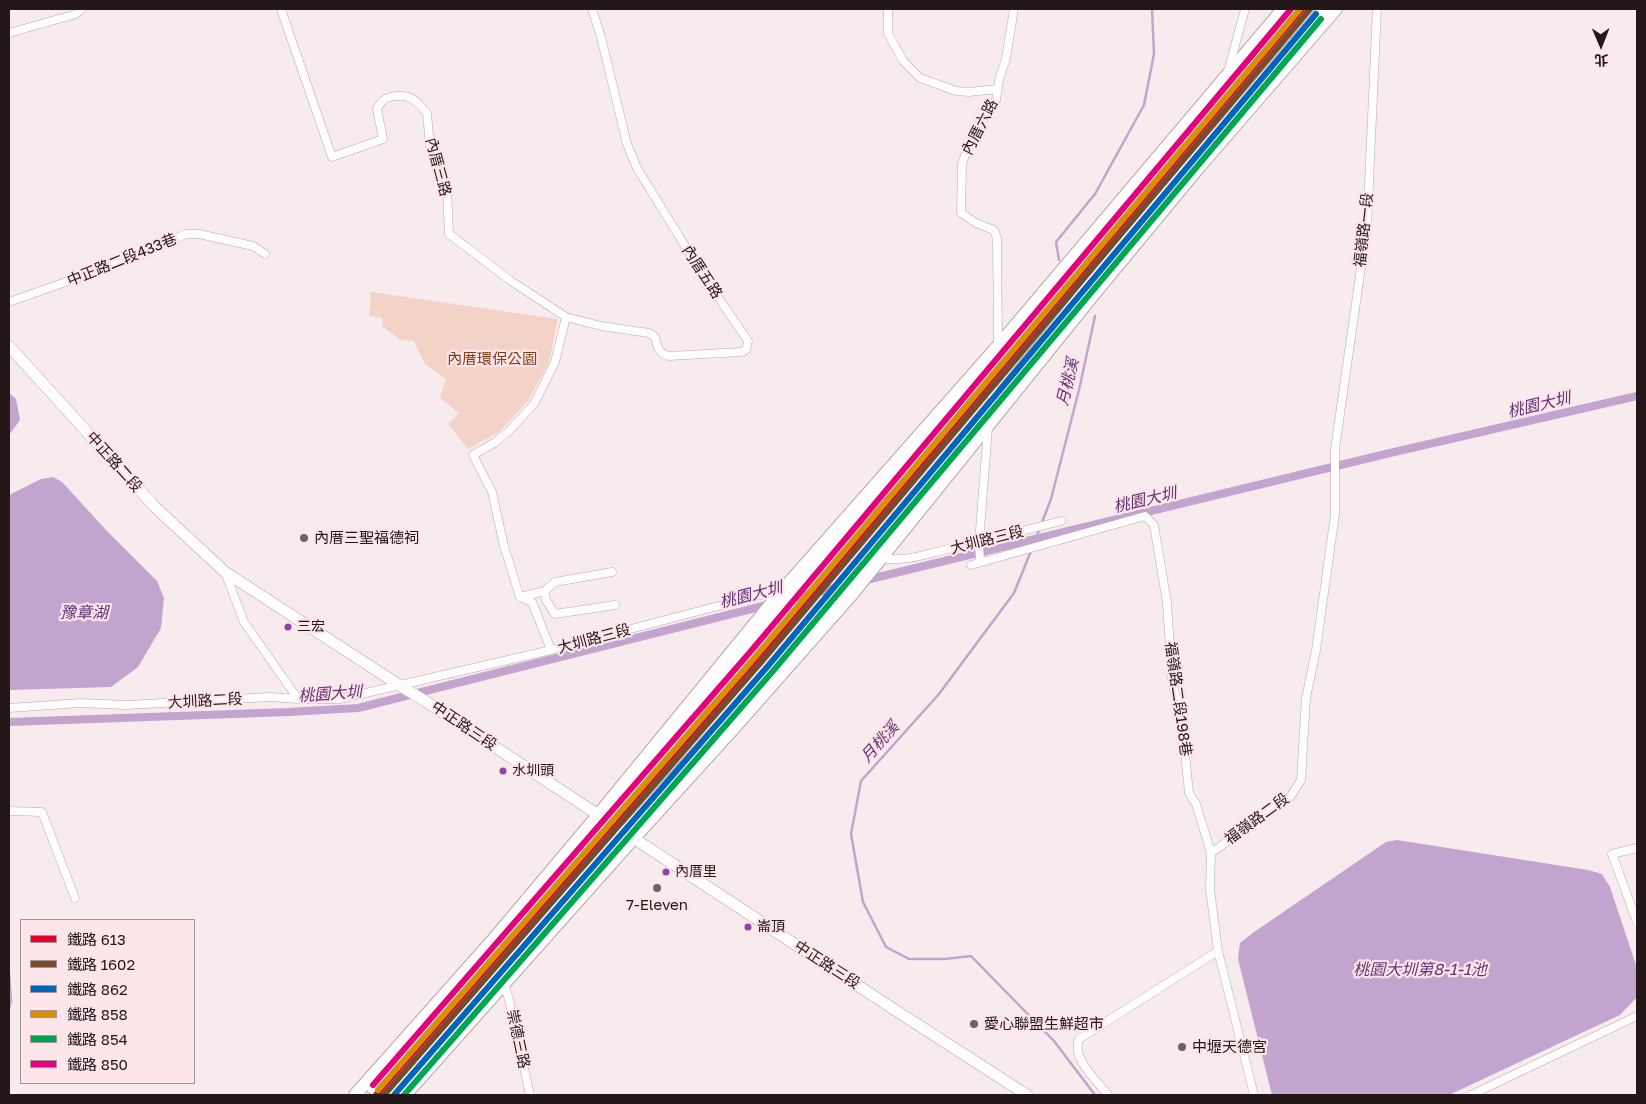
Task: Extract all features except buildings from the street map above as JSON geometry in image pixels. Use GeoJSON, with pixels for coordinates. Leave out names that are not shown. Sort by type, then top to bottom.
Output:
{"type":"FeatureCollection","features":[{"type":"Feature","properties":{"kind":"main road"},"geometry":{"type":"LineString","coordinates":[[355,1095],[602,818],[642,779],[715,686],[779,610],[787,589],[998,346],[1283,9]]}},
{"type":"Feature","properties":{"kind":"main road"},"geometry":{"type":"LineString","coordinates":[[366,1095],[553,885],[602,818],[764,613],[925,444],[1043,311],[1294,9]]}},
{"type":"Feature","properties":{"kind":"main road"},"geometry":{"type":"LineString","coordinates":[[393,1095],[629,835],[856,575],[1110,260],[1324,9]]}},
{"type":"Feature","properties":{"kind":"main road"},"geometry":{"type":"LineString","coordinates":[[405,1095],[504,984],[629,835],[734,728],[853,593],[988,428],[1094,294],[1200,166],[1336,9]]}},
{"type":"Feature","properties":{"kind":"main road"},"geometry":{"type":"LineString","coordinates":[[1130,191],[1144,177],[1173,156]]}},
{"type":"Feature","properties":{"kind":"main road"},"geometry":{"type":"LineString","coordinates":[[1094,294],[1110,260]]}},
{"type":"Feature","properties":{"kind":"main road","name":"中正路二段"},"geometry":{"type":"LineString","coordinates":[[9,346],[155,507],[225,572]]}},
{"type":"Feature","properties":{"kind":"main road"},"geometry":{"type":"LineString","coordinates":[[925,444],[945,405]]}},
{"type":"Feature","properties":{"kind":"main road"},"geometry":{"type":"LineString","coordinates":[[934,480],[962,460]]}},
{"type":"Feature","properties":{"kind":"main road","name":"中正路三段"},"geometry":{"type":"LineString","coordinates":[[225,572],[1027,1095]]}},
{"type":"Feature","properties":{"kind":"street"},"geometry":{"type":"LineString","coordinates":[[9,33],[76,14],[82,9]]}},
{"type":"Feature","properties":{"kind":"street","name":"內厝三路"},"geometry":{"type":"LineString","coordinates":[[280,9],[332,157],[383,139],[377,109],[381,100],[406,95],[414,100],[427,113],[430,147],[447,190],[449,234],[511,281],[566,317]]}},
{"type":"Feature","properties":{"kind":"street","name":"內厝五路"},"geometry":{"type":"LineString","coordinates":[[566,317],[601,326],[648,333],[654,337],[658,350],[663,355],[669,356],[741,352],[746,350],[748,341],[701,272],[637,168],[627,144],[601,37],[592,9]]}},
{"type":"Feature","properties":{"kind":"street"},"geometry":{"type":"LineString","coordinates":[[888,9],[888,33],[903,61],[920,78],[956,91],[969,92],[998,89]]}},
{"type":"Feature","properties":{"kind":"street","name":"內厝六路"},"geometry":{"type":"LineString","coordinates":[[998,346],[997,238],[994,230],[976,223],[961,213],[962,164],[971,139],[996,100],[1006,58],[1014,9]]}},
{"type":"Feature","properties":{"kind":"street"},"geometry":{"type":"LineString","coordinates":[[1226,78],[1245,9]]}},
{"type":"Feature","properties":{"kind":"street","name":"福嶺路一段"},"geometry":{"type":"LineString","coordinates":[[1335,451],[1367,226],[1377,9]]}},
{"type":"Feature","properties":{"kind":"street","name":"中正路二段433巷"},"geometry":{"type":"LineString","coordinates":[[9,302],[132,260],[186,234],[199,234],[253,246],[265,254]]}},
{"type":"Feature","properties":{"kind":"street"},"geometry":{"type":"LineString","coordinates":[[551,650],[532,602],[520,596],[504,546],[492,492],[473,455],[508,432],[534,404],[555,362],[566,317]]}},
{"type":"Feature","properties":{"kind":"street"},"geometry":{"type":"LineString","coordinates":[[980,561],[979,543],[988,428],[998,346]]}},
{"type":"Feature","properties":{"kind":"street","name":"福嶺路二段"},"geometry":{"type":"LineString","coordinates":[[1254,1095],[1218,951],[1210,889],[1211,853],[1291,796],[1301,780],[1306,698],[1316,650],[1335,514],[1335,451]]}},
{"type":"Feature","properties":{"kind":"street","name":"大圳路三段"},"geometry":{"type":"LineString","coordinates":[[971,565],[1145,516]]}},
{"type":"Feature","properties":{"kind":"street","name":"福嶺路二段198巷"},"geometry":{"type":"LineString","coordinates":[[1145,516],[1154,524],[1167,603],[1172,680],[1182,724],[1189,793],[1196,804],[1211,853]]}},
{"type":"Feature","properties":{"kind":"street","name":"大圳路三段"},"geometry":{"type":"LineString","coordinates":[[883,558],[892,560],[909,558],[979,543],[1060,521]]}},
{"type":"Feature","properties":{"kind":"street"},"geometry":{"type":"LineString","coordinates":[[225,572],[244,622],[298,699]]}},
{"type":"Feature","properties":{"kind":"street"},"geometry":{"type":"LineString","coordinates":[[520,596],[545,591],[555,582],[612,572]]}},
{"type":"Feature","properties":{"kind":"street","name":"大圳路三段"},"geometry":{"type":"LineString","coordinates":[[404,688],[760,595],[776,588],[787,589]]}},
{"type":"Feature","properties":{"kind":"street"},"geometry":{"type":"LineString","coordinates":[[545,591],[546,600],[555,614],[615,605]]}},
{"type":"Feature","properties":{"kind":"street","name":"大圳路二段"},"geometry":{"type":"LineString","coordinates":[[9,708],[80,703],[127,705],[270,697],[340,699],[404,688]]}},
{"type":"Feature","properties":{"kind":"street"},"geometry":{"type":"LineString","coordinates":[[9,811],[42,812],[75,898]]}},
{"type":"Feature","properties":{"kind":"street"},"geometry":{"type":"LineString","coordinates":[[1637,848],[1612,854],[1637,922]]}},
{"type":"Feature","properties":{"kind":"street"},"geometry":{"type":"LineString","coordinates":[[1108,1095],[1078,1053],[1077,1045],[1079,1039],[1218,951]]}},
{"type":"Feature","properties":{"kind":"street","name":"崇德三路"},"geometry":{"type":"LineString","coordinates":[[504,984],[530,1095]]}},
{"type":"Feature","properties":{"kind":"street"},"geometry":{"type":"LineString","coordinates":[[1471,1095],[1637,1016]]}},
{"type":"Feature","properties":{"kind":"green space","name":"內厝環保公園"},"geometry":{"type":"Polygon","coordinates":[[[371,292],[558,319],[549,362],[528,401],[499,432],[468,449],[448,424],[459,413],[440,398],[446,379],[425,364],[414,341],[401,340],[383,327],[382,318],[369,316],[371,292]]]}},
{"type":"Feature","properties":{"kind":"water"},"geometry":{"type":"Polygon","coordinates":[[[9,393],[16,399],[20,420],[9,435],[9,393]]]}},
{"type":"Feature","properties":{"kind":"water","name":"豫章湖"},"geometry":{"type":"Polygon","coordinates":[[[53,477],[62,482],[157,581],[164,598],[161,628],[138,667],[111,687],[9,690],[9,495],[41,479],[53,477]]]}},
{"type":"Feature","properties":{"kind":"water","name":"桃園大圳第8-1-1池"},"geometry":{"type":"Polygon","coordinates":[[[1397,840],[1588,870],[1602,874],[1610,887],[1636,965],[1636,998],[1620,1015],[1449,1095],[1272,1095],[1238,959],[1240,943],[1386,842],[1397,840]]]}},
{"type":"Feature","properties":{"kind":"waterway","name":"月桃溪"},"geometry":{"type":"LineString","coordinates":[[1059,260],[1056,242],[1095,194],[1144,105],[1154,54],[1152,9]]}},
{"type":"Feature","properties":{"kind":"waterway","name":"月桃溪"},"geometry":{"type":"LineString","coordinates":[[1033,546],[1051,499],[1079,390],[1095,316]]}},
{"type":"Feature","properties":{"kind":"waterway","name":"桃園大圳"},"geometry":{"type":"LineString","coordinates":[[862,581],[1390,453],[1637,396]]}},
{"type":"Feature","properties":{"kind":"waterway","name":"月桃溪"},"geometry":{"type":"LineString","coordinates":[[1031,551],[1014,593],[939,694],[861,781],[851,834],[863,902],[886,947],[909,959],[945,959],[971,956],[1054,1041],[1095,1095]]}},
{"type":"Feature","properties":{"kind":"waterway","name":"桃園大圳"},"geometry":{"type":"LineString","coordinates":[[787,600],[846,585]]}},
{"type":"Feature","properties":{"kind":"waterway","name":"桃園大圳"},"geometry":{"type":"LineString","coordinates":[[9,722],[358,708],[771,604]]}},
{"type":"Feature","properties":{"kind":"waterway"},"geometry":{"type":"LineString","coordinates":[[9,973],[11,1001],[9,1008]]}},
{"type":"Feature","properties":{"kind":"rail line","name":"850"},"geometry":{"type":"LineString","coordinates":[[373,1085],[751,651],[1291,9]]}},
{"type":"Feature","properties":{"kind":"rail line","name":"858"},"geometry":{"type":"LineString","coordinates":[[378,1090],[756,656],[1300,9]]}},
{"type":"Feature","properties":{"kind":"rail line","name":"613"},"geometry":{"type":"LineString","coordinates":[[376,1095],[758,657],[1302,9]]}},
{"type":"Feature","properties":{"kind":"rail line","name":"1602"},"geometry":{"type":"LineString","coordinates":[[384,1095],[762,661],[1310,9]]}},
{"type":"Feature","properties":{"kind":"rail line","name":"862"},"geometry":{"type":"LineString","coordinates":[[394,1095],[768,666],[1316,14]]}},
{"type":"Feature","properties":{"kind":"rail line","name":"854"},"geometry":{"type":"LineString","coordinates":[[404,1095],[773,671],[1321,19]]}},
{"type":"Feature","properties":{"kind":"place","name":"內厝三聖福德祠"},"geometry":{"type":"Point","coordinates":[304,538]}},
{"type":"Feature","properties":{"kind":"place","name":"三宏"},"geometry":{"type":"Point","coordinates":[288,627]}},
{"type":"Feature","properties":{"kind":"place","name":"水圳頭"},"geometry":{"type":"Point","coordinates":[503,771]}},
{"type":"Feature","properties":{"kind":"place","name":"內厝里"},"geometry":{"type":"Point","coordinates":[666,872]}},
{"type":"Feature","properties":{"kind":"place","name":"7-Eleven"},"geometry":{"type":"Point","coordinates":[657,888]}},
{"type":"Feature","properties":{"kind":"place","name":"崙頂"},"geometry":{"type":"Point","coordinates":[748,927]}},
{"type":"Feature","properties":{"kind":"place","name":"愛心聯盟生鮮超市"},"geometry":{"type":"Point","coordinates":[974,1024]}},
{"type":"Feature","properties":{"kind":"place","name":"中壢天德宮"},"geometry":{"type":"Point","coordinates":[1182,1047]}}]}
